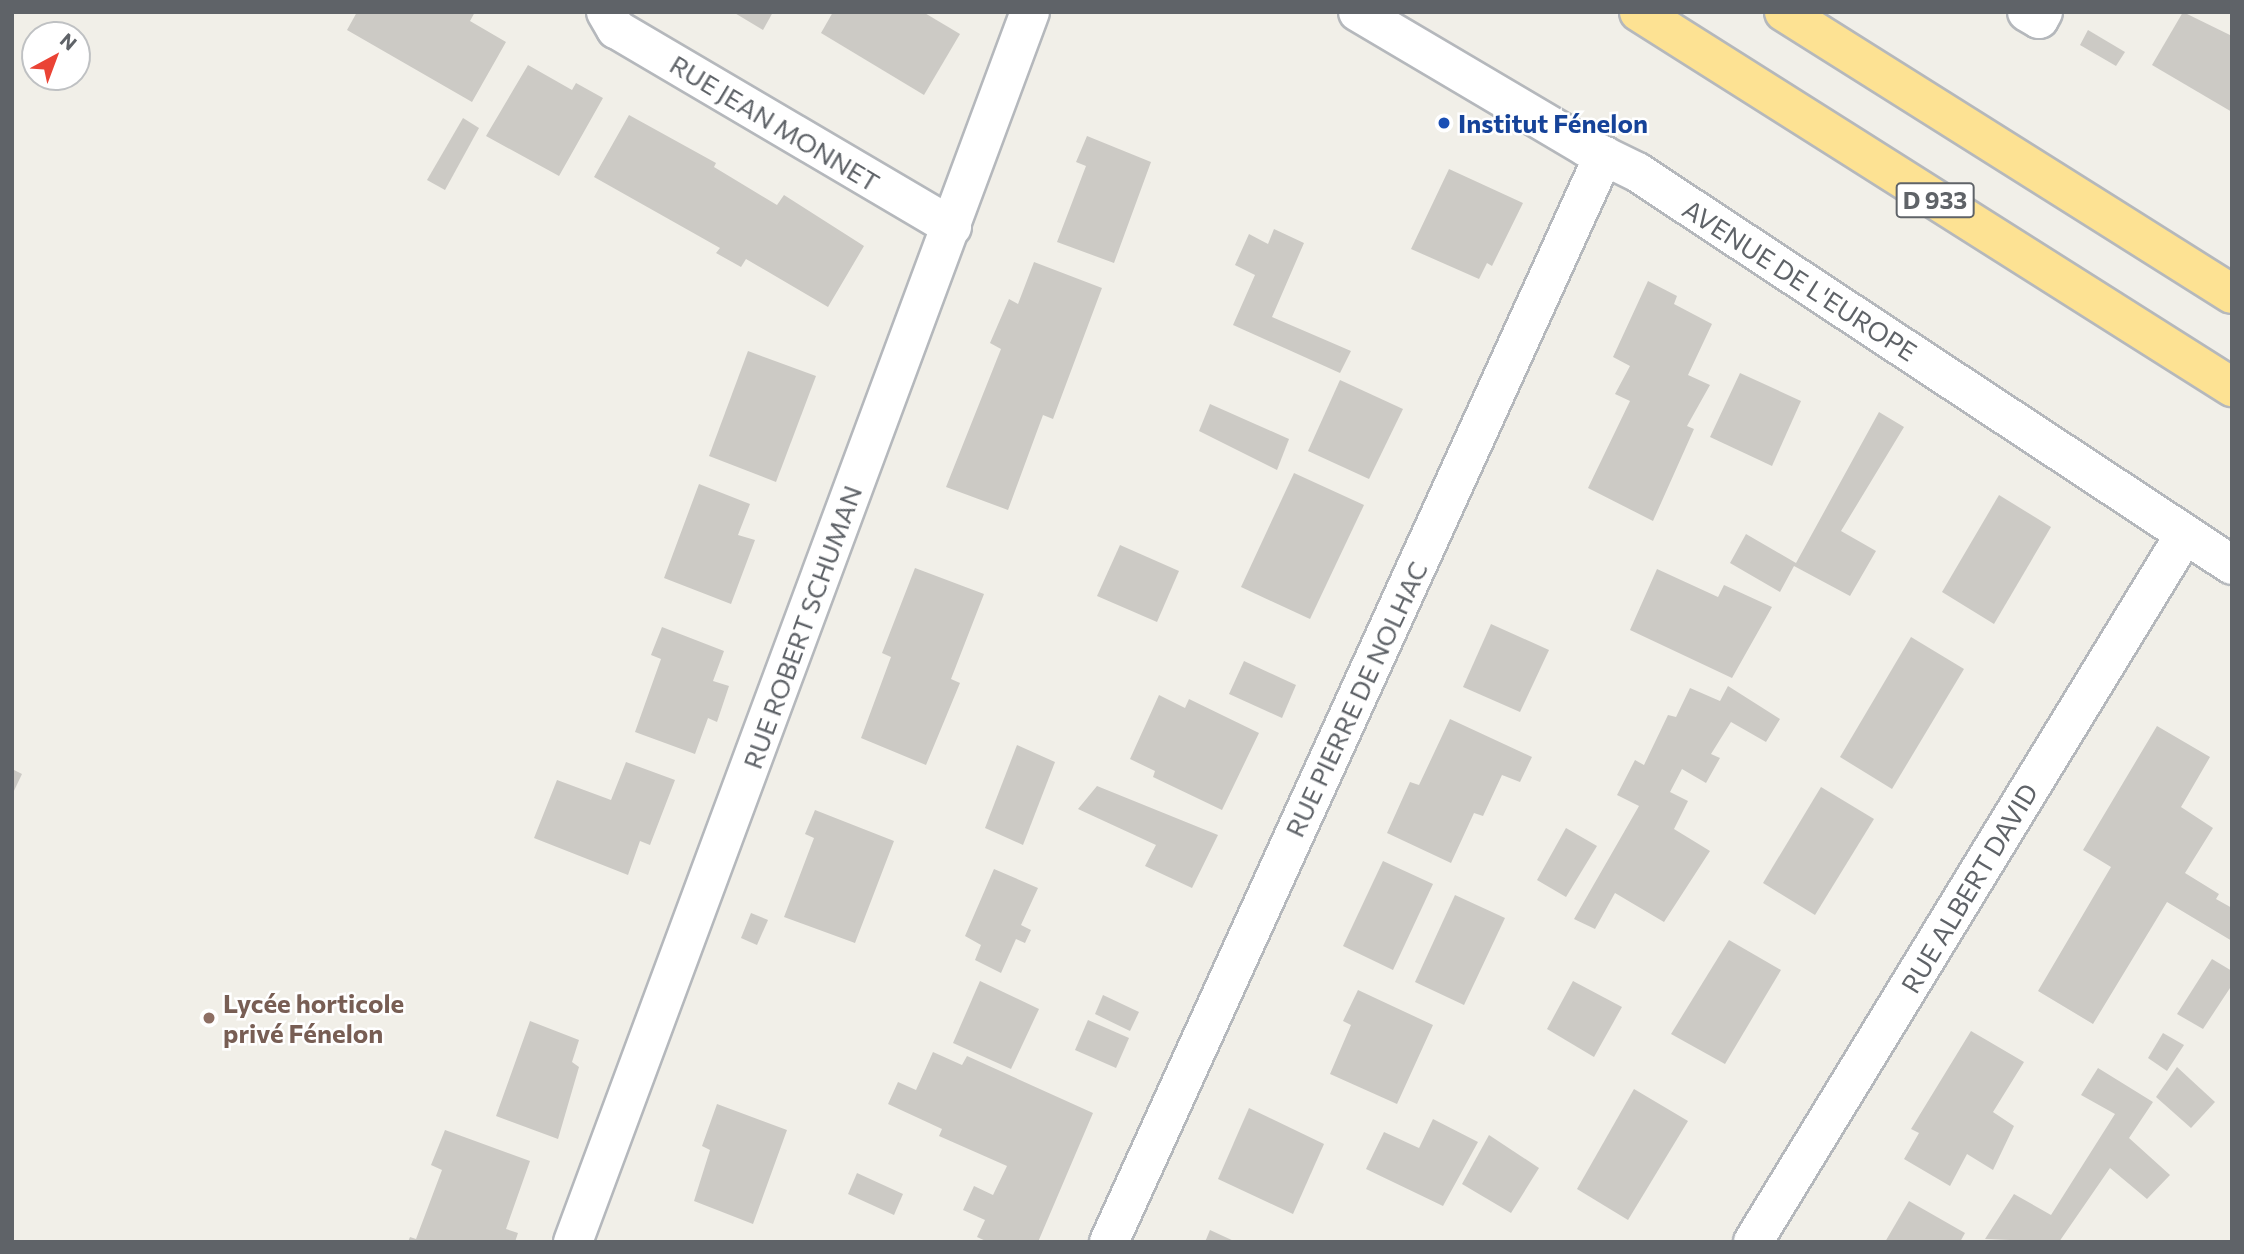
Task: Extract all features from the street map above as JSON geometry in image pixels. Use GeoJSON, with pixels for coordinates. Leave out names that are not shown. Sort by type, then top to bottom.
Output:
{"type":"FeatureCollection","features":[{"type":"Feature","properties":{"kind":"highway","name":"D 933"},"geometry":{"type":"LineString","coordinates":[[1639,12],[2232,387]]}},
{"type":"Feature","properties":{"kind":"highway"},"geometry":{"type":"LineString","coordinates":[[1784,12],[2232,294]]}},
{"type":"Feature","properties":{"kind":"street","name":"RUE JEAN MONNET"},"geometry":{"type":"LineString","coordinates":[[606,12],[616,29],[952,227]]}},
{"type":"Feature","properties":{"kind":"street","name":"RUE ROBERT SCHUMAN"},"geometry":{"type":"LineString","coordinates":[[573,1242],[1030,12]]}},
{"type":"Feature","properties":{"kind":"street","name":"AVENUE DE L'EUROPE"},"geometry":{"type":"LineString","coordinates":[[1358,12],[1637,172],[2232,565]]}},
{"type":"Feature","properties":{"kind":"street","name":"RUE PIERRE DE NOLHAC"},"geometry":{"type":"LineString","coordinates":[[1109,1242],[1604,155]]}},
{"type":"Feature","properties":{"kind":"street","name":"RUE ALBERT DAVID"},"geometry":{"type":"LineString","coordinates":[[1753,1242],[2185,534]]}},
{"type":"Feature","properties":{"kind":"building"},"geometry":{"type":"Polygon","coordinates":[[[357,12],[475,12],[470,21],[506,42],[472,102],[347,30],[357,12]]]}},
{"type":"Feature","properties":{"kind":"building"},"geometry":{"type":"Polygon","coordinates":[[[733,12],[773,12],[763,30],[733,12]]]}},
{"type":"Feature","properties":{"kind":"building"},"geometry":{"type":"Polygon","coordinates":[[[833,12],[923,12],[960,34],[924,95],[821,33],[833,12]]]}},
{"type":"Feature","properties":{"kind":"building"},"geometry":{"type":"Polygon","coordinates":[[[2183,12],[2232,36],[2232,112],[2152,65],[2183,12]]]}},
{"type":"Feature","properties":{"kind":"building"},"geometry":{"type":"Polygon","coordinates":[[[2088,30],[2125,52],[2116,66],[2080,45],[2088,30]]]}},
{"type":"Feature","properties":{"kind":"building"},"geometry":{"type":"Polygon","coordinates":[[[528,65],[572,90],[576,83],[603,98],[559,176],[486,136],[528,65]]]}},
{"type":"Feature","properties":{"kind":"building"},"geometry":{"type":"Polygon","coordinates":[[[629,115],[716,163],[714,167],[777,205],[784,195],[864,246],[828,307],[746,259],[741,267],[716,253],[720,248],[594,177],[629,115]]]}},
{"type":"Feature","properties":{"kind":"building"},"geometry":{"type":"Polygon","coordinates":[[[463,118],[479,128],[445,190],[427,180],[463,118]]]}},
{"type":"Feature","properties":{"kind":"building"},"geometry":{"type":"Polygon","coordinates":[[[1087,136],[1151,162],[1114,263],[1057,242],[1086,166],[1076,162],[1087,136]]]}},
{"type":"Feature","properties":{"kind":"building"},"geometry":{"type":"Polygon","coordinates":[[[1449,169],[1523,203],[1492,266],[1487,263],[1479,279],[1411,249],[1449,169]]]}},
{"type":"Feature","properties":{"kind":"building"},"geometry":{"type":"Polygon","coordinates":[[[1274,229],[1304,243],[1272,317],[1351,351],[1340,373],[1233,325],[1255,275],[1235,265],[1249,234],[1268,244],[1274,229]]]}},
{"type":"Feature","properties":{"kind":"building"},"geometry":{"type":"Polygon","coordinates":[[[1034,262],[1102,288],[1053,419],[1043,415],[1008,510],[946,487],[1001,349],[990,343],[1009,299],[1018,304],[1034,262]]]}},
{"type":"Feature","properties":{"kind":"building"},"geometry":{"type":"Polygon","coordinates":[[[1648,281],[1677,296],[1674,304],[1712,324],[1688,375],[1710,385],[1687,426],[1694,429],[1653,521],[1588,488],[1630,401],[1615,394],[1630,366],[1613,357],[1648,281]]]}},
{"type":"Feature","properties":{"kind":"building"},"geometry":{"type":"Polygon","coordinates":[[[748,351],[816,376],[776,482],[709,456],[748,351]]]}},
{"type":"Feature","properties":{"kind":"building"},"geometry":{"type":"Polygon","coordinates":[[[1740,373],[1801,401],[1772,466],[1710,437],[1740,373]]]}},
{"type":"Feature","properties":{"kind":"building"},"geometry":{"type":"Polygon","coordinates":[[[1340,380],[1403,409],[1369,479],[1308,451],[1340,380]]]}},
{"type":"Feature","properties":{"kind":"building"},"geometry":{"type":"Polygon","coordinates":[[[1210,404],[1289,439],[1277,470],[1199,431],[1210,404]]]}},
{"type":"Feature","properties":{"kind":"building"},"geometry":{"type":"Polygon","coordinates":[[[1879,412],[1904,427],[1841,531],[1876,551],[1850,596],[1794,566],[1780,592],[1730,563],[1746,534],[1796,563],[1879,412]]]}},
{"type":"Feature","properties":{"kind":"building"},"geometry":{"type":"Polygon","coordinates":[[[1294,473],[1364,505],[1310,619],[1241,587],[1294,473]]]}},
{"type":"Feature","properties":{"kind":"building"},"geometry":{"type":"Polygon","coordinates":[[[699,484],[750,504],[738,535],[755,540],[731,604],[664,578],[699,484]]]}},
{"type":"Feature","properties":{"kind":"building"},"geometry":{"type":"Polygon","coordinates":[[[1999,495],[2051,527],[1994,624],[1942,592],[1999,495]]]}},
{"type":"Feature","properties":{"kind":"building"},"geometry":{"type":"Polygon","coordinates":[[[1120,545],[1179,571],[1157,622],[1097,596],[1120,545]]]}},
{"type":"Feature","properties":{"kind":"building"},"geometry":{"type":"Polygon","coordinates":[[[915,568],[984,594],[951,679],[960,683],[926,765],[861,738],[891,657],[882,653],[915,568]]]}},
{"type":"Feature","properties":{"kind":"building"},"geometry":{"type":"Polygon","coordinates":[[[1657,569],[1718,597],[1724,585],[1772,607],[1732,678],[1630,630],[1657,569]]]}},
{"type":"Feature","properties":{"kind":"building"},"geometry":{"type":"Polygon","coordinates":[[[1491,624],[1549,650],[1520,712],[1463,687],[1491,624]]]}},
{"type":"Feature","properties":{"kind":"building"},"geometry":{"type":"Polygon","coordinates":[[[662,627],[724,651],[713,681],[729,686],[717,722],[708,718],[695,754],[635,732],[661,659],[651,655],[662,627]]]}},
{"type":"Feature","properties":{"kind":"building"},"geometry":{"type":"Polygon","coordinates":[[[1911,637],[1964,669],[1892,789],[1840,757],[1911,637]]]}},
{"type":"Feature","properties":{"kind":"building"},"geometry":{"type":"Polygon","coordinates":[[[1244,661],[1296,685],[1282,718],[1229,694],[1244,661]]]}},
{"type":"Feature","properties":{"kind":"building"},"geometry":{"type":"Polygon","coordinates":[[[1728,686],[1780,719],[1766,742],[1731,722],[1711,754],[1720,758],[1706,783],[1682,769],[1670,792],[1688,801],[1674,829],[1710,851],[1664,922],[1615,893],[1595,929],[1574,919],[1639,806],[1617,795],[1635,760],[1644,765],[1668,715],[1676,717],[1690,688],[1720,701],[1728,686]]]}},
{"type":"Feature","properties":{"kind":"building"},"geometry":{"type":"Polygon","coordinates":[[[1159,695],[1185,708],[1189,699],[1259,733],[1222,810],[1153,777],[1155,771],[1130,759],[1159,695]]]}},
{"type":"Feature","properties":{"kind":"building"},"geometry":{"type":"Polygon","coordinates":[[[1450,719],[1532,757],[1520,782],[1502,775],[1483,816],[1474,813],[1451,863],[1387,833],[1410,782],[1419,785],[1450,719]]]}},
{"type":"Feature","properties":{"kind":"building"},"geometry":{"type":"Polygon","coordinates":[[[2157,726],[2210,757],[2181,807],[2213,828],[2185,873],[2219,894],[2216,899],[2232,908],[2232,941],[2167,902],[2093,1024],[2038,991],[2111,867],[2083,850],[2157,726]]]}},
{"type":"Feature","properties":{"kind":"building"},"geometry":{"type":"Polygon","coordinates":[[[1017,745],[1055,762],[1023,845],[985,828],[1017,745]]]}},
{"type":"Feature","properties":{"kind":"building"},"geometry":{"type":"Polygon","coordinates":[[[626,762],[675,780],[650,845],[640,841],[628,875],[534,838],[557,780],[611,800],[626,762]]]}},
{"type":"Feature","properties":{"kind":"building"},"geometry":{"type":"Polygon","coordinates":[[[12,769],[22,774],[12,795],[12,769]]]}},
{"type":"Feature","properties":{"kind":"building"},"geometry":{"type":"Polygon","coordinates":[[[1097,786],[1218,835],[1192,888],[1145,866],[1156,845],[1078,809],[1097,786]]]}},
{"type":"Feature","properties":{"kind":"building"},"geometry":{"type":"Polygon","coordinates":[[[1821,787],[1874,819],[1815,915],[1763,883],[1821,787]]]}},
{"type":"Feature","properties":{"kind":"building"},"geometry":{"type":"Polygon","coordinates":[[[815,810],[894,841],[855,943],[784,917],[814,838],[805,834],[815,810]]]}},
{"type":"Feature","properties":{"kind":"building"},"geometry":{"type":"Polygon","coordinates":[[[1566,828],[1597,846],[1566,897],[1537,880],[1566,828]]]}},
{"type":"Feature","properties":{"kind":"building"},"geometry":{"type":"Polygon","coordinates":[[[1383,861],[1433,884],[1393,970],[1343,946],[1383,861]]]}},
{"type":"Feature","properties":{"kind":"building"},"geometry":{"type":"Polygon","coordinates":[[[994,869],[1038,888],[1021,925],[1031,930],[1025,943],[1016,939],[1001,973],[975,960],[981,945],[965,936],[994,869]]]}},
{"type":"Feature","properties":{"kind":"building"},"geometry":{"type":"Polygon","coordinates":[[[1455,895],[1505,918],[1464,1005],[1415,982],[1455,895]]]}},
{"type":"Feature","properties":{"kind":"building"},"geometry":{"type":"Polygon","coordinates":[[[751,913],[768,920],[757,945],[741,938],[751,913]]]}},
{"type":"Feature","properties":{"kind":"building"},"geometry":{"type":"Polygon","coordinates":[[[1729,940],[1781,970],[1725,1064],[1671,1034],[1729,940]]]}},
{"type":"Feature","properties":{"kind":"building"},"geometry":{"type":"Polygon","coordinates":[[[2212,959],[2232,971],[2232,985],[2203,1029],[2177,1014],[2212,959]]]}},
{"type":"Feature","properties":{"kind":"building"},"geometry":{"type":"Polygon","coordinates":[[[980,981],[1039,1009],[1011,1069],[953,1043],[980,981]]]}},
{"type":"Feature","properties":{"kind":"building"},"geometry":{"type":"Polygon","coordinates":[[[1573,981],[1622,1007],[1594,1057],[1547,1029],[1573,981]]]}},
{"type":"Feature","properties":{"kind":"building"},"geometry":{"type":"Polygon","coordinates":[[[1358,990],[1433,1025],[1397,1104],[1330,1074],[1351,1025],[1343,1021],[1358,990]]]}},
{"type":"Feature","properties":{"kind":"building"},"geometry":{"type":"Polygon","coordinates":[[[1103,995],[1139,1012],[1130,1031],[1095,1014],[1103,995]]]}},
{"type":"Feature","properties":{"kind":"building"},"geometry":{"type":"Polygon","coordinates":[[[1088,1020],[1129,1038],[1116,1068],[1075,1050],[1088,1020]]]}},
{"type":"Feature","properties":{"kind":"building"},"geometry":{"type":"Polygon","coordinates":[[[530,1021],[579,1040],[572,1062],[579,1067],[558,1139],[496,1116],[530,1021]]]}},
{"type":"Feature","properties":{"kind":"building"},"geometry":{"type":"Polygon","coordinates":[[[1971,1031],[2024,1062],[1993,1112],[2014,1126],[1993,1170],[1967,1154],[1950,1186],[1904,1159],[1919,1133],[1911,1129],[1971,1031]]]}},
{"type":"Feature","properties":{"kind":"building"},"geometry":{"type":"Polygon","coordinates":[[[2163,1033],[2184,1045],[2167,1071],[2148,1058],[2163,1033]]]}},
{"type":"Feature","properties":{"kind":"building"},"geometry":{"type":"Polygon","coordinates":[[[933,1052],[962,1065],[967,1056],[1093,1113],[1038,1242],[988,1242],[977,1237],[985,1220],[963,1210],[974,1186],[993,1195],[1007,1166],[939,1136],[942,1129],[888,1104],[898,1082],[916,1090],[933,1052]]]}},
{"type":"Feature","properties":{"kind":"building"},"geometry":{"type":"Polygon","coordinates":[[[2177,1067],[2215,1102],[2191,1128],[2156,1097],[2177,1067]]]}},
{"type":"Feature","properties":{"kind":"building"},"geometry":{"type":"Polygon","coordinates":[[[2098,1068],[2153,1102],[2129,1138],[2170,1175],[2147,1199],[2110,1168],[2059,1242],[1985,1239],[2014,1194],[2051,1215],[2115,1114],[2081,1095],[2098,1068]]]}},
{"type":"Feature","properties":{"kind":"building"},"geometry":{"type":"Polygon","coordinates":[[[1634,1089],[1688,1121],[1628,1220],[1577,1189],[1634,1089]]]}},
{"type":"Feature","properties":{"kind":"building"},"geometry":{"type":"Polygon","coordinates":[[[717,1104],[787,1130],[753,1224],[694,1201],[710,1150],[702,1146],[717,1104]]]}},
{"type":"Feature","properties":{"kind":"building"},"geometry":{"type":"Polygon","coordinates":[[[1249,1108],[1324,1144],[1293,1214],[1218,1179],[1249,1108]]]}},
{"type":"Feature","properties":{"kind":"building"},"geometry":{"type":"Polygon","coordinates":[[[1433,1119],[1478,1142],[1443,1206],[1366,1169],[1384,1132],[1419,1148],[1433,1119]]]}},
{"type":"Feature","properties":{"kind":"building"},"geometry":{"type":"Polygon","coordinates":[[[445,1130],[530,1161],[506,1229],[518,1233],[515,1242],[408,1242],[410,1237],[416,1239],[442,1170],[431,1165],[445,1130]]]}},
{"type":"Feature","properties":{"kind":"building"},"geometry":{"type":"Polygon","coordinates":[[[1489,1135],[1539,1168],[1511,1213],[1462,1184],[1489,1135]]]}},
{"type":"Feature","properties":{"kind":"building"},"geometry":{"type":"Polygon","coordinates":[[[857,1173],[903,1194],[894,1215],[848,1194],[857,1173]]]}},
{"type":"Feature","properties":{"kind":"building"},"geometry":{"type":"Polygon","coordinates":[[[1909,1201],[1965,1233],[1960,1242],[1885,1242],[1909,1201]]]}},
{"type":"Feature","properties":{"kind":"building"},"geometry":{"type":"Polygon","coordinates":[[[1210,1230],[1236,1242],[1205,1242],[1210,1230]]]}},
{"type":"Feature","properties":{"kind":"place","name":"Institut Fénelon"},"geometry":{"type":"Point","coordinates":[1444,123]}},
{"type":"Feature","properties":{"kind":"place","name":"Lycée horticole privé Fénelon"},"geometry":{"type":"Point","coordinates":[209,1018]}}]}
